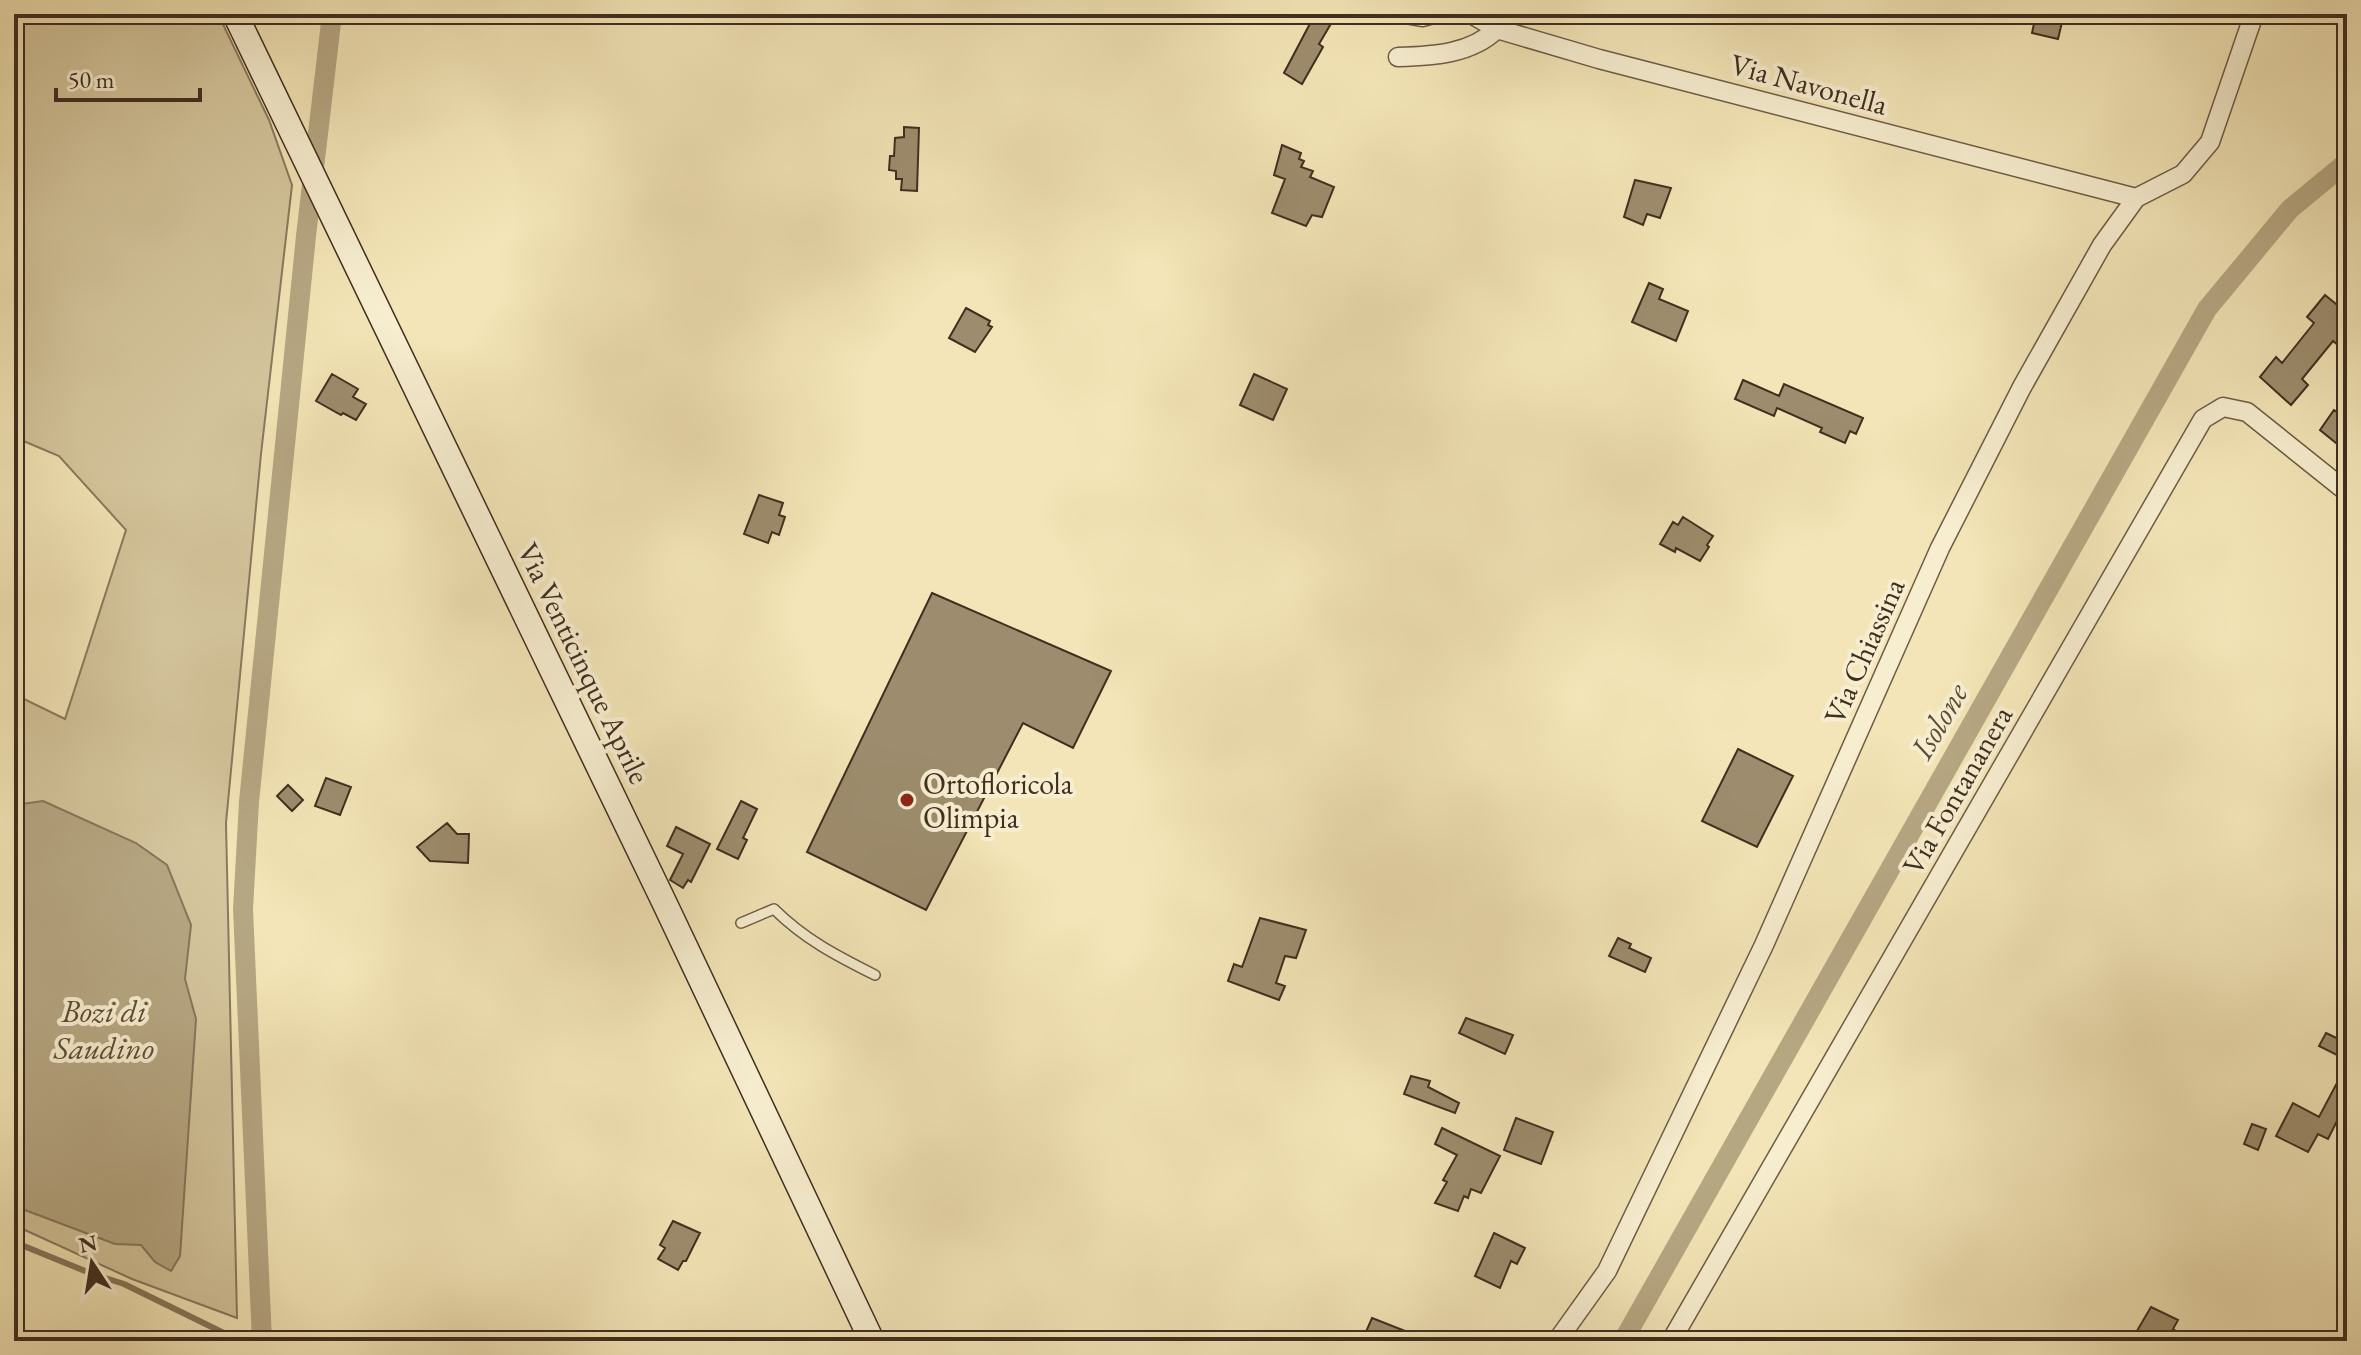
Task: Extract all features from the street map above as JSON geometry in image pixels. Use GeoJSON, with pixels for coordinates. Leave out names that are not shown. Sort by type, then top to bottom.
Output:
{"type":"FeatureCollection","features":[{"type":"Feature","properties":{"kind":"main road","name":"Via Venticinque Aprile"},"geometry":{"type":"LineString","coordinates":[[235,14],[665,904],[872,1341]]}},
{"type":"Feature","properties":{"kind":"street"},"geometry":{"type":"LineString","coordinates":[[1405,14],[1422,17],[1433,14]]}},
{"type":"Feature","properties":{"kind":"street","name":"Via Chiassina"},"geometry":{"type":"LineString","coordinates":[[1557,1341],[1607,1271],[1628,1229],[1764,945],[1940,548],[2022,387],[2102,245],[2136,198],[2183,174],[2210,142],[2254,14]]}},
{"type":"Feature","properties":{"kind":"street"},"geometry":{"type":"LineString","coordinates":[[1398,57],[1441,55],[1484,42],[1484,21]]}},
{"type":"Feature","properties":{"kind":"street","name":"Via Navonella"},"geometry":{"type":"LineString","coordinates":[[1484,21],[1599,59],[2136,198]]}},
{"type":"Feature","properties":{"kind":"street","name":"Via Fontananera"},"geometry":{"type":"LineString","coordinates":[[1671,1341],[2203,419],[2223,407],[2247,412],[2347,492]]}},
{"type":"Feature","properties":{"kind":"lane"},"geometry":{"type":"LineString","coordinates":[[741,923],[774,909],[790,926],[822,949],[875,975]]}},
{"type":"Feature","properties":{"kind":"shaded area"},"geometry":{"type":"Polygon","coordinates":[[[14,14],[218,14],[269,120],[292,185],[261,454],[226,823],[237,1318],[132,1279],[14,1225],[14,694],[65,719],[126,530],[59,456],[14,437],[14,14]]]}},
{"type":"Feature","properties":{"kind":"water","name":"Bozi di Saudino"},"geometry":{"type":"Polygon","coordinates":[[[43,801],[136,843],[167,865],[191,925],[185,979],[196,1019],[180,1256],[171,1271],[155,1262],[141,1245],[115,1244],[14,1206],[14,805],[43,801]]]}},
{"type":"Feature","properties":{"kind":"building"},"geometry":{"type":"Polygon","coordinates":[[[1315,14],[1332,22],[1319,44],[1323,47],[1302,84],[1284,73],[1315,14]]]}},
{"type":"Feature","properties":{"kind":"building"},"geometry":{"type":"Polygon","coordinates":[[[2036,14],[2064,14],[2058,39],[2032,33],[2036,14]]]}},
{"type":"Feature","properties":{"kind":"building"},"geometry":{"type":"Polygon","coordinates":[[[904,127],[919,128],[917,191],[901,190],[902,179],[896,179],[896,171],[889,170],[895,138],[904,137],[904,127]]]}},
{"type":"Feature","properties":{"kind":"building"},"geometry":{"type":"Polygon","coordinates":[[[1282,145],[1301,153],[1299,159],[1304,161],[1301,167],[1313,171],[1310,177],[1334,187],[1322,217],[1312,215],[1306,226],[1272,213],[1285,179],[1274,175],[1282,145]]]}},
{"type":"Feature","properties":{"kind":"building"},"geometry":{"type":"Polygon","coordinates":[[[1635,180],[1671,188],[1660,218],[1647,214],[1643,225],[1624,217],[1635,180]]]}},
{"type":"Feature","properties":{"kind":"building"},"geometry":{"type":"Polygon","coordinates":[[[1649,283],[1663,289],[1659,299],[1688,311],[1676,341],[1632,322],[1649,283]]]}},
{"type":"Feature","properties":{"kind":"building"},"geometry":{"type":"Polygon","coordinates":[[[2325,295],[2347,313],[2347,335],[2339,346],[2333,341],[2302,379],[2308,385],[2291,405],[2260,377],[2276,357],[2282,363],[2314,323],[2307,317],[2325,295]]]}},
{"type":"Feature","properties":{"kind":"building"},"geometry":{"type":"Polygon","coordinates":[[[966,308],[990,321],[988,325],[992,327],[975,352],[949,338],[966,308]]]}},
{"type":"Feature","properties":{"kind":"building"},"geometry":{"type":"Polygon","coordinates":[[[332,374],[358,389],[353,397],[366,404],[356,420],[316,401],[332,374]]]}},
{"type":"Feature","properties":{"kind":"building"},"geometry":{"type":"Polygon","coordinates":[[[1254,374],[1287,389],[1273,420],[1240,405],[1254,374]]]}},
{"type":"Feature","properties":{"kind":"building"},"geometry":{"type":"Polygon","coordinates":[[[1743,380],[1779,396],[1784,384],[1863,418],[1856,434],[1850,431],[1845,443],[1820,432],[1822,428],[1777,408],[1774,416],[1735,399],[1743,380]]]}},
{"type":"Feature","properties":{"kind":"building"},"geometry":{"type":"Polygon","coordinates":[[[2334,410],[2347,419],[2347,452],[2320,430],[2334,410]]]}},
{"type":"Feature","properties":{"kind":"building"},"geometry":{"type":"Polygon","coordinates":[[[759,495],[783,503],[779,515],[785,517],[779,535],[772,532],[768,543],[744,534],[759,495]]]}},
{"type":"Feature","properties":{"kind":"building"},"geometry":{"type":"Polygon","coordinates":[[[1683,517],[1713,536],[1700,561],[1676,548],[1675,552],[1660,544],[1673,522],[1678,525],[1683,517]]]}},
{"type":"Feature","properties":{"kind":"building","name":"Ortofloricola Olimpia"},"geometry":{"type":"Polygon","coordinates":[[[932,593],[1111,671],[1073,748],[1023,723],[926,910],[807,852],[932,593]]]}},
{"type":"Feature","properties":{"kind":"building"},"geometry":{"type":"Polygon","coordinates":[[[1738,749],[1793,776],[1757,847],[1702,821],[1738,749]]]}},
{"type":"Feature","properties":{"kind":"building"},"geometry":{"type":"Polygon","coordinates":[[[326,778],[351,787],[340,815],[315,806],[326,778]]]}},
{"type":"Feature","properties":{"kind":"building"},"geometry":{"type":"Polygon","coordinates":[[[288,785],[303,800],[292,811],[277,796],[288,785]]]}},
{"type":"Feature","properties":{"kind":"building"},"geometry":{"type":"Polygon","coordinates":[[[741,801],[757,809],[743,838],[747,840],[738,859],[717,849],[741,801]]]}},
{"type":"Feature","properties":{"kind":"building"},"geometry":{"type":"Polygon","coordinates":[[[447,823],[457,834],[469,834],[468,863],[430,861],[417,847],[447,823]]]}},
{"type":"Feature","properties":{"kind":"building"},"geometry":{"type":"Polygon","coordinates":[[[676,827],[710,844],[691,882],[688,880],[683,888],[670,880],[683,854],[667,846],[676,827]]]}},
{"type":"Feature","properties":{"kind":"building"},"geometry":{"type":"Polygon","coordinates":[[[1260,918],[1306,930],[1296,958],[1285,956],[1276,983],[1285,986],[1279,1000],[1228,981],[1234,964],[1242,967],[1260,918]]]}},
{"type":"Feature","properties":{"kind":"building"},"geometry":{"type":"Polygon","coordinates":[[[1618,938],[1631,944],[1629,948],[1651,958],[1645,972],[1609,956],[1618,938]]]}},
{"type":"Feature","properties":{"kind":"building"},"geometry":{"type":"Polygon","coordinates":[[[1466,1018],[1513,1035],[1505,1054],[1459,1033],[1466,1018]]]}},
{"type":"Feature","properties":{"kind":"building"},"geometry":{"type":"Polygon","coordinates":[[[2326,1033],[2347,1043],[2347,1060],[2319,1046],[2326,1033]]]}},
{"type":"Feature","properties":{"kind":"building"},"geometry":{"type":"Polygon","coordinates":[[[2347,1064],[2347,1101],[2328,1139],[2318,1134],[2308,1152],[2276,1136],[2293,1103],[2319,1117],[2347,1064]]]}},
{"type":"Feature","properties":{"kind":"building"},"geometry":{"type":"Polygon","coordinates":[[[1411,1076],[1430,1081],[1428,1087],[1459,1103],[1455,1113],[1404,1094],[1411,1076]]]}},
{"type":"Feature","properties":{"kind":"building"},"geometry":{"type":"Polygon","coordinates":[[[1516,1118],[1553,1132],[1541,1164],[1504,1150],[1516,1118]]]}},
{"type":"Feature","properties":{"kind":"building"},"geometry":{"type":"Polygon","coordinates":[[[2252,1124],[2266,1129],[2258,1150],[2244,1144],[2252,1124]]]}},
{"type":"Feature","properties":{"kind":"building"},"geometry":{"type":"Polygon","coordinates":[[[1442,1128],[1500,1156],[1481,1193],[1471,1189],[1468,1198],[1464,1196],[1458,1211],[1435,1203],[1457,1155],[1435,1144],[1442,1128]]]}},
{"type":"Feature","properties":{"kind":"building"},"geometry":{"type":"Polygon","coordinates":[[[673,1221],[700,1233],[678,1270],[658,1259],[665,1248],[660,1245],[673,1221]]]}},
{"type":"Feature","properties":{"kind":"building"},"geometry":{"type":"Polygon","coordinates":[[[1494,1233],[1525,1248],[1517,1264],[1511,1261],[1500,1288],[1475,1276],[1494,1233]]]}},
{"type":"Feature","properties":{"kind":"building"},"geometry":{"type":"Polygon","coordinates":[[[2151,1307],[2178,1320],[2173,1329],[2190,1341],[2131,1341],[2151,1307]]]}},
{"type":"Feature","properties":{"kind":"building"},"geometry":{"type":"Polygon","coordinates":[[[1372,1318],[1428,1340],[1428,1341],[1362,1341],[1372,1318]]]}},
{"type":"Feature","properties":{"kind":"waterway"},"geometry":{"type":"LineString","coordinates":[[262,1341],[243,909],[249,802],[306,236],[332,14]]}},
{"type":"Feature","properties":{"kind":"waterway","name":"Isolone"},"geometry":{"type":"LineString","coordinates":[[1623,1341],[2207,309],[2290,209],[2347,162]]}},
{"type":"Feature","properties":{"kind":"waterway"},"geometry":{"type":"LineString","coordinates":[[14,1242],[124,1284],[230,1336]]}},
{"type":"Feature","properties":{"kind":"place","name":"Ortofloricola Olimpia"},"geometry":{"type":"Point","coordinates":[907,800]}}]}
